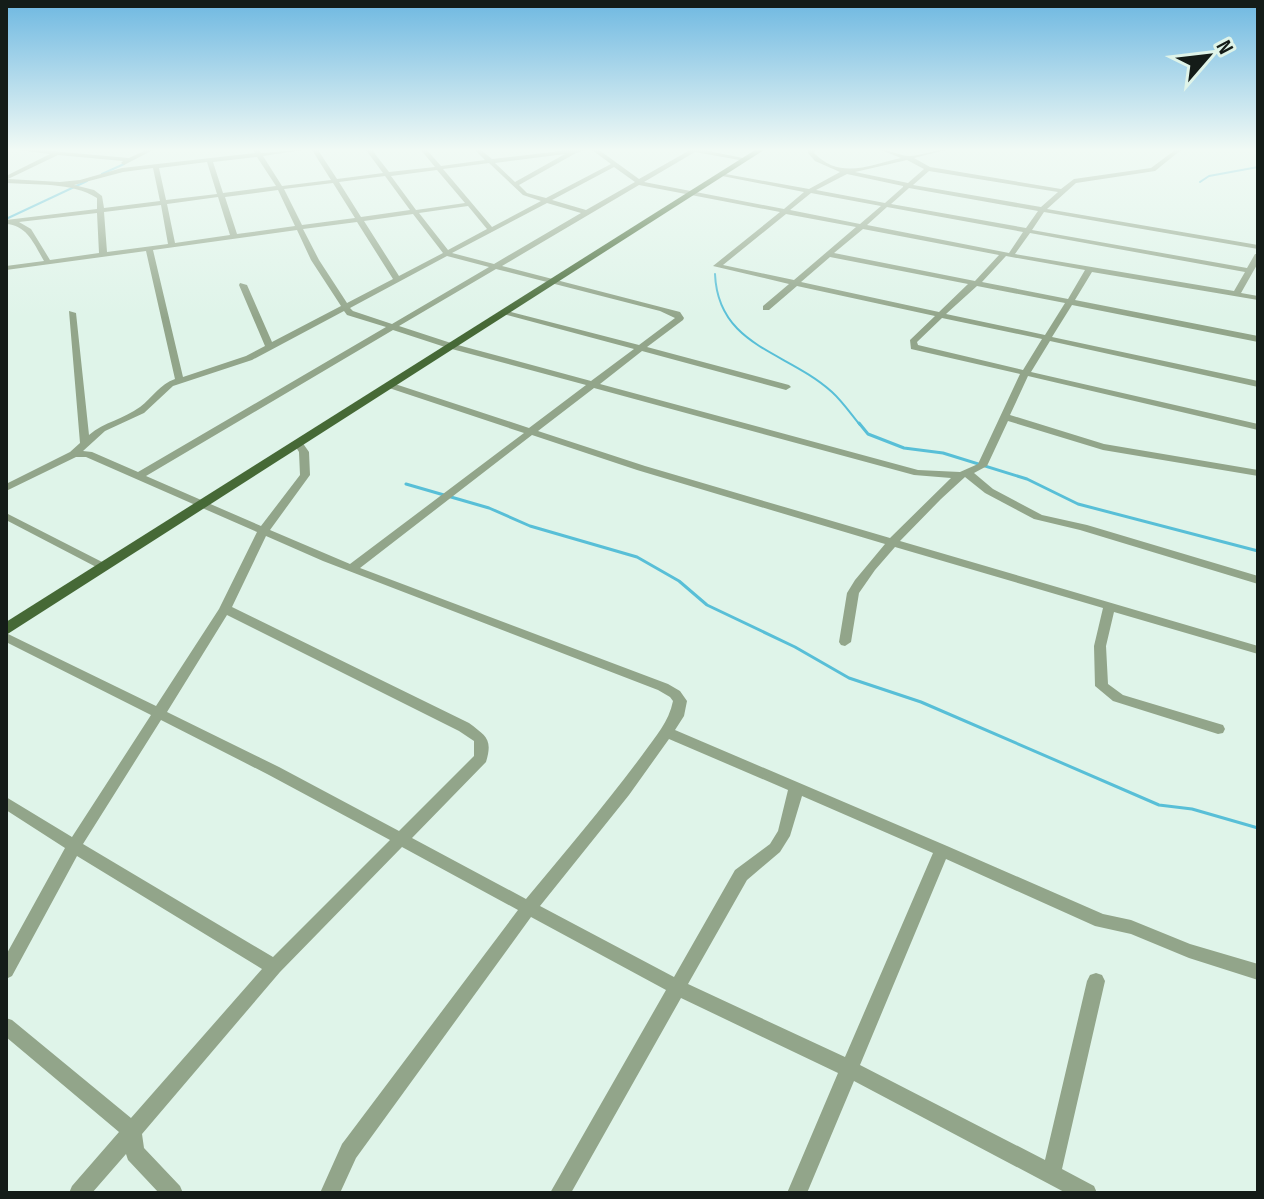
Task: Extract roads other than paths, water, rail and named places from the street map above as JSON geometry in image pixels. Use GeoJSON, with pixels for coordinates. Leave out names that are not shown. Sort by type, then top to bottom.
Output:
{"type":"FeatureCollection","features":[{"type":"Feature","properties":{"kind":"main road"},"geometry":{"type":"LineString","coordinates":[[6,630],[673,206]]}},
{"type":"Feature","properties":{"kind":"street"},"geometry":{"type":"LineString","coordinates":[[99,206],[103,254]]}},
{"type":"Feature","properties":{"kind":"street"},"geometry":{"type":"LineString","coordinates":[[12,222],[132,206]]}},
{"type":"Feature","properties":{"kind":"street"},"geometry":{"type":"LineString","coordinates":[[166,206],[172,245]]}},
{"type":"Feature","properties":{"kind":"street"},"geometry":{"type":"LineString","coordinates":[[226,206],[234,235]]}},
{"type":"Feature","properties":{"kind":"street"},"geometry":{"type":"LineString","coordinates":[[289,206],[344,309],[451,346],[862,459],[918,473],[964,474],[1038,517],[1083,527],[1258,580]]}},
{"type":"Feature","properties":{"kind":"street"},"geometry":{"type":"LineString","coordinates":[[350,206],[398,280]]}},
{"type":"Feature","properties":{"kind":"street"},"geometry":{"type":"LineString","coordinates":[[352,568],[595,385],[679,316],[663,309],[450,255],[441,248],[411,206]]}},
{"type":"Feature","properties":{"kind":"street"},"geometry":{"type":"LineString","coordinates":[[6,268],[455,206]]}},
{"type":"Feature","properties":{"kind":"street"},"geometry":{"type":"LineString","coordinates":[[473,206],[491,230]]}},
{"type":"Feature","properties":{"kind":"street"},"geometry":{"type":"LineString","coordinates":[[6,488],[74,454],[102,429],[141,411],[179,379],[233,364],[270,347],[450,255],[534,206]]}},
{"type":"Feature","properties":{"kind":"street"},"geometry":{"type":"LineString","coordinates":[[562,206],[588,213]]}},
{"type":"Feature","properties":{"kind":"street"},"geometry":{"type":"LineString","coordinates":[[138,476],[600,206]]}},
{"type":"Feature","properties":{"kind":"street"},"geometry":{"type":"LineString","coordinates":[[764,206],[1007,254],[1258,298]]}},
{"type":"Feature","properties":{"kind":"street"},"geometry":{"type":"LineString","coordinates":[[791,206],[716,265],[731,271],[939,317],[1258,384]]}},
{"type":"Feature","properties":{"kind":"street"},"geometry":{"type":"LineString","coordinates":[[766,308],[882,206]]}},
{"type":"Feature","properties":{"kind":"street"},"geometry":{"type":"LineString","coordinates":[[888,206],[1249,271]]}},
{"type":"Feature","properties":{"kind":"street"},"geometry":{"type":"LineString","coordinates":[[1026,206],[1258,247]]}},
{"type":"Feature","properties":{"kind":"street"},"geometry":{"type":"LineString","coordinates":[[1046,206],[1007,254],[913,342],[914,347],[1258,427]]}},
{"type":"Feature","properties":{"kind":"street"},"geometry":{"type":"LineString","coordinates":[[12,222],[29,230],[48,262]]}},
{"type":"Feature","properties":{"kind":"street"},"geometry":{"type":"LineString","coordinates":[[149,248],[179,379]]}},
{"type":"Feature","properties":{"kind":"street"},"geometry":{"type":"LineString","coordinates":[[828,254],[1258,339]]}},
{"type":"Feature","properties":{"kind":"street"},"geometry":{"type":"LineString","coordinates":[[1237,293],[1258,256]]}},
{"type":"Feature","properties":{"kind":"street"},"geometry":{"type":"LineString","coordinates":[[845,642],[852,595],[862,578],[925,507],[964,474],[982,466],[1025,374],[1090,269]]}},
{"type":"Feature","properties":{"kind":"street"},"geometry":{"type":"LineString","coordinates":[[243,285],[270,347]]}},
{"type":"Feature","properties":{"kind":"street"},"geometry":{"type":"LineString","coordinates":[[506,312],[786,387]]}},
{"type":"Feature","properties":{"kind":"street"},"geometry":{"type":"LineString","coordinates":[[72,313],[85,443]]}},
{"type":"Feature","properties":{"kind":"street"},"geometry":{"type":"LineString","coordinates":[[392,386],[530,432],[894,544],[1258,650]]}},
{"type":"Feature","properties":{"kind":"street"},"geometry":{"type":"LineString","coordinates":[[1006,417],[1103,447],[1258,473]]}},
{"type":"Feature","properties":{"kind":"street"},"geometry":{"type":"LineString","coordinates":[[6,971],[73,848],[225,609],[263,531],[305,475],[304,452],[299,444]]}},
{"type":"Feature","properties":{"kind":"street"},"geometry":{"type":"LineString","coordinates":[[74,454],[88,454],[352,568],[663,687],[680,701],[677,716],[624,791],[530,906],[349,1151],[330,1193]]}},
{"type":"Feature","properties":{"kind":"street"},"geometry":{"type":"LineString","coordinates":[[6,516],[104,567]]}},
{"type":"Feature","properties":{"kind":"street"},"geometry":{"type":"LineString","coordinates":[[1110,605],[1100,646],[1102,686],[1108,692],[1218,729]]}},
{"type":"Feature","properties":{"kind":"street"},"geometry":{"type":"LineString","coordinates":[[79,1193],[274,967],[397,839],[481,758],[481,739],[464,727],[225,609]]}},
{"type":"Feature","properties":{"kind":"street"},"geometry":{"type":"LineString","coordinates":[[6,637],[274,771],[676,987],[848,1068],[1087,1193]]}},
{"type":"Feature","properties":{"kind":"street"},"geometry":{"type":"LineString","coordinates":[[666,732],[1101,921],[1118,922],[1140,929],[1180,947],[1258,972]]}},
{"type":"Feature","properties":{"kind":"street"},"geometry":{"type":"LineString","coordinates":[[560,1193],[741,875],[775,848],[785,832],[796,789]]}},
{"type":"Feature","properties":{"kind":"street"},"geometry":{"type":"LineString","coordinates":[[6,803],[73,848],[180,907],[274,967]]}},
{"type":"Feature","properties":{"kind":"street"},"geometry":{"type":"LineString","coordinates":[[797,1193],[942,850]]}},
{"type":"Feature","properties":{"kind":"street"},"geometry":{"type":"LineString","coordinates":[[1051,1175],[1096,981]]}},
{"type":"Feature","properties":{"kind":"street"},"geometry":{"type":"LineString","coordinates":[[6,1026],[132,1131],[135,1153],[173,1193]]}},
{"type":"Feature","properties":{"kind":"waterway"},"geometry":{"type":"LineString","coordinates":[[6,219],[34,206]]}},
{"type":"Feature","properties":{"kind":"waterway"},"geometry":{"type":"LineString","coordinates":[[715,274],[719,298],[728,317],[741,333],[814,378],[843,403],[860,425]]}},
{"type":"Feature","properties":{"kind":"waterway"},"geometry":{"type":"LineString","coordinates":[[859,423],[868,434],[904,448],[943,453],[1027,479],[1078,504],[1258,551]]}},
{"type":"Feature","properties":{"kind":"waterway"},"geometry":{"type":"LineString","coordinates":[[406,484],[489,508],[530,526],[637,557],[679,581],[707,605],[795,647],[849,678],[921,702],[1159,805],[1192,809],[1258,828]]}}]}
